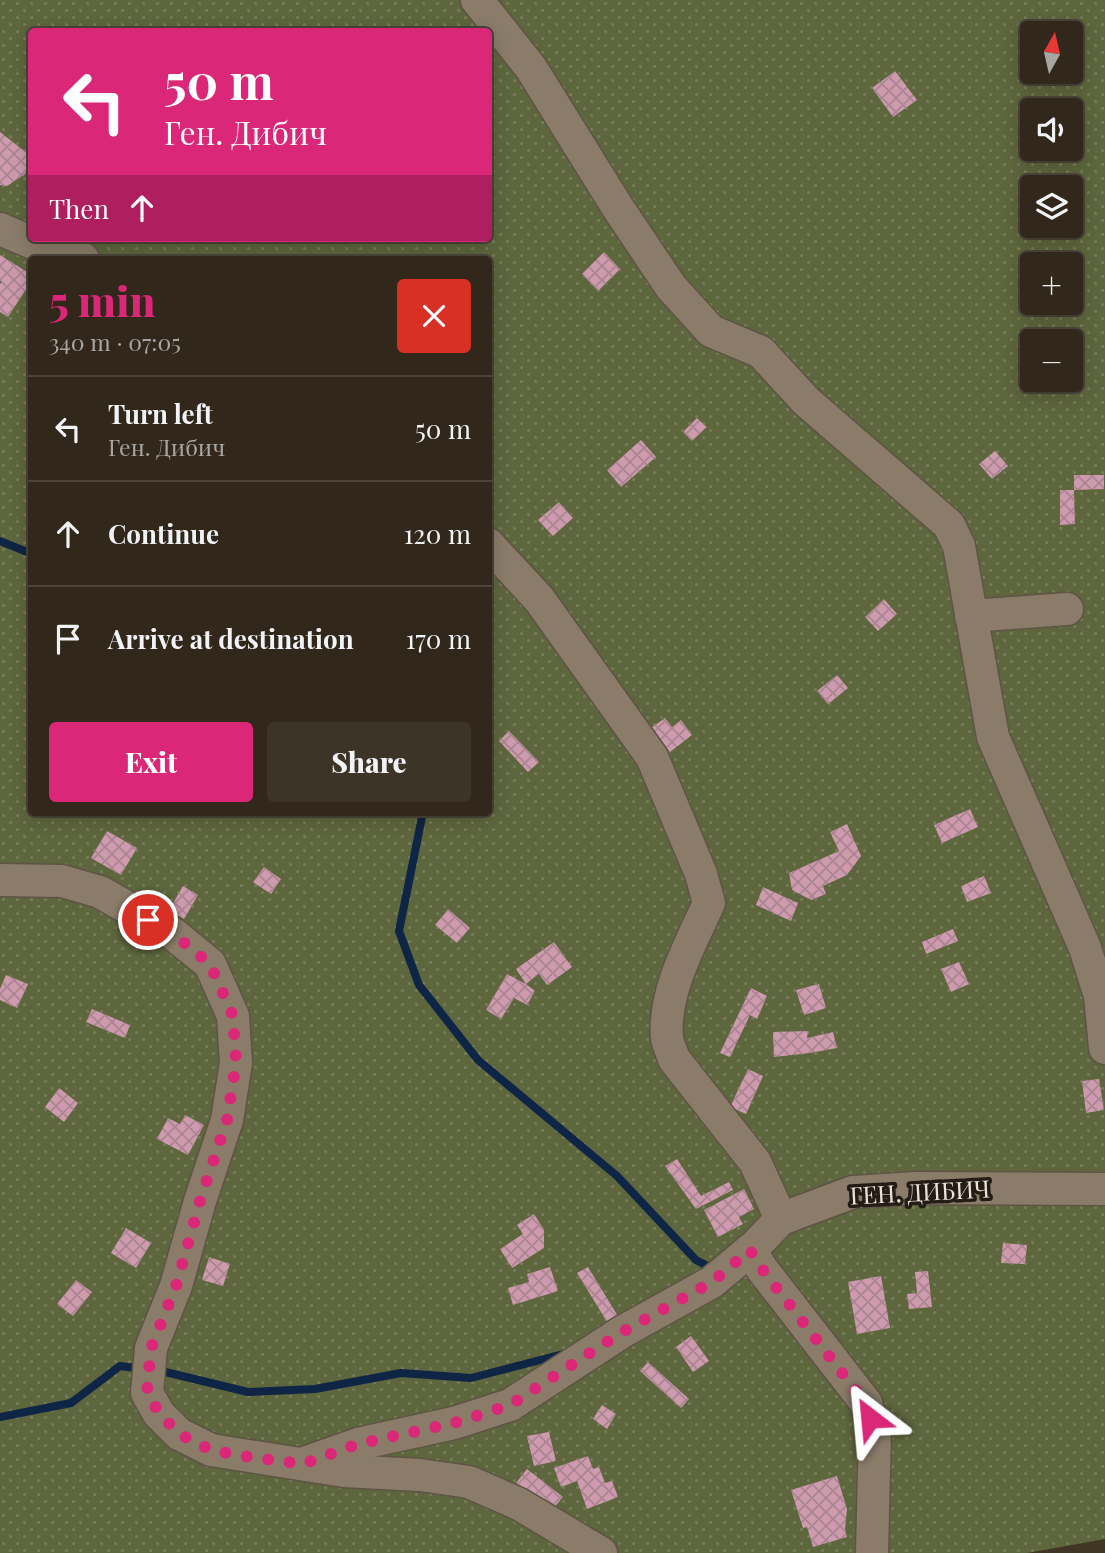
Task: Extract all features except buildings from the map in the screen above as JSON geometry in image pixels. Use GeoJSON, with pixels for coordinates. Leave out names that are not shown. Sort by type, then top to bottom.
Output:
{"type":"FeatureCollection","features":[{"type":"Feature","properties":{"kind":"street"},"geometry":{"type":"LineString","coordinates":[[477,0],[531,68],[670,286],[710,331],[761,352],[806,401],[949,525],[958,546],[993,737],[1085,948],[1100,996],[1105,1048]]}},
{"type":"Feature","properties":{"kind":"street"},"geometry":{"type":"LineString","coordinates":[[0,229],[28,241]]}},
{"type":"Feature","properties":{"kind":"street"},"geometry":{"type":"LineString","coordinates":[[31,242],[47,249],[69,251],[78,256]]}},
{"type":"Feature","properties":{"kind":"street"},"geometry":{"type":"LineString","coordinates":[[492,548],[539,599],[652,757],[701,874],[709,903],[677,975],[667,1017],[667,1040],[674,1059],[755,1162],[781,1219]]}},
{"type":"Feature","properties":{"kind":"street"},"geometry":{"type":"LineString","coordinates":[[971,616],[1067,609]]}},
{"type":"Feature","properties":{"kind":"street"},"geometry":{"type":"LineString","coordinates":[[0,880],[62,881],[100,892],[172,933],[210,964],[233,1016],[236,1063],[227,1120],[176,1286],[151,1348],[147,1392],[159,1413],[179,1434],[211,1450],[344,1471],[420,1475],[469,1482],[519,1504],[601,1553]]}},
{"type":"Feature","properties":{"kind":"street","name":"ГЕН. ДИБИЧ"},"geometry":{"type":"LineString","coordinates":[[303,1464],[358,1444],[454,1423],[510,1405],[622,1332],[712,1282],[781,1219],[853,1192],[916,1188],[1105,1189]]}},
{"type":"Feature","properties":{"kind":"street"},"geometry":{"type":"LineString","coordinates":[[750,1250],[866,1404],[875,1431],[872,1553]]}},
{"type":"Feature","properties":{"kind":"green space"},"geometry":{"type":"Polygon","coordinates":[[[0,0],[1105,0],[1105,1539],[1027,1553],[0,1553],[0,0]]]}},
{"type":"Feature","properties":{"kind":"waterway"},"geometry":{"type":"LineString","coordinates":[[0,541],[28,552]]}},
{"type":"Feature","properties":{"kind":"waterway"},"geometry":{"type":"LineString","coordinates":[[422,816],[399,931],[419,985],[478,1060],[617,1176],[696,1260],[715,1270]]}},
{"type":"Feature","properties":{"kind":"waterway"},"geometry":{"type":"LineString","coordinates":[[157,1370],[248,1392],[315,1389],[401,1373],[471,1378],[567,1353]]}},
{"type":"Feature","properties":{"kind":"waterway"},"geometry":{"type":"LineString","coordinates":[[0,1417],[71,1403],[120,1366],[144,1369]]}},
{"type":"Feature","properties":{"kind":"route"},"geometry":{"type":"LineString","coordinates":[[148,920],[172,933],[210,964],[233,1016],[236,1063],[227,1120],[176,1286],[151,1348],[147,1392],[159,1413],[179,1434],[211,1450],[303,1464],[358,1444],[454,1423],[510,1405],[622,1332],[712,1282],[750,1250],[866,1404],[870,1418]]}}]}
